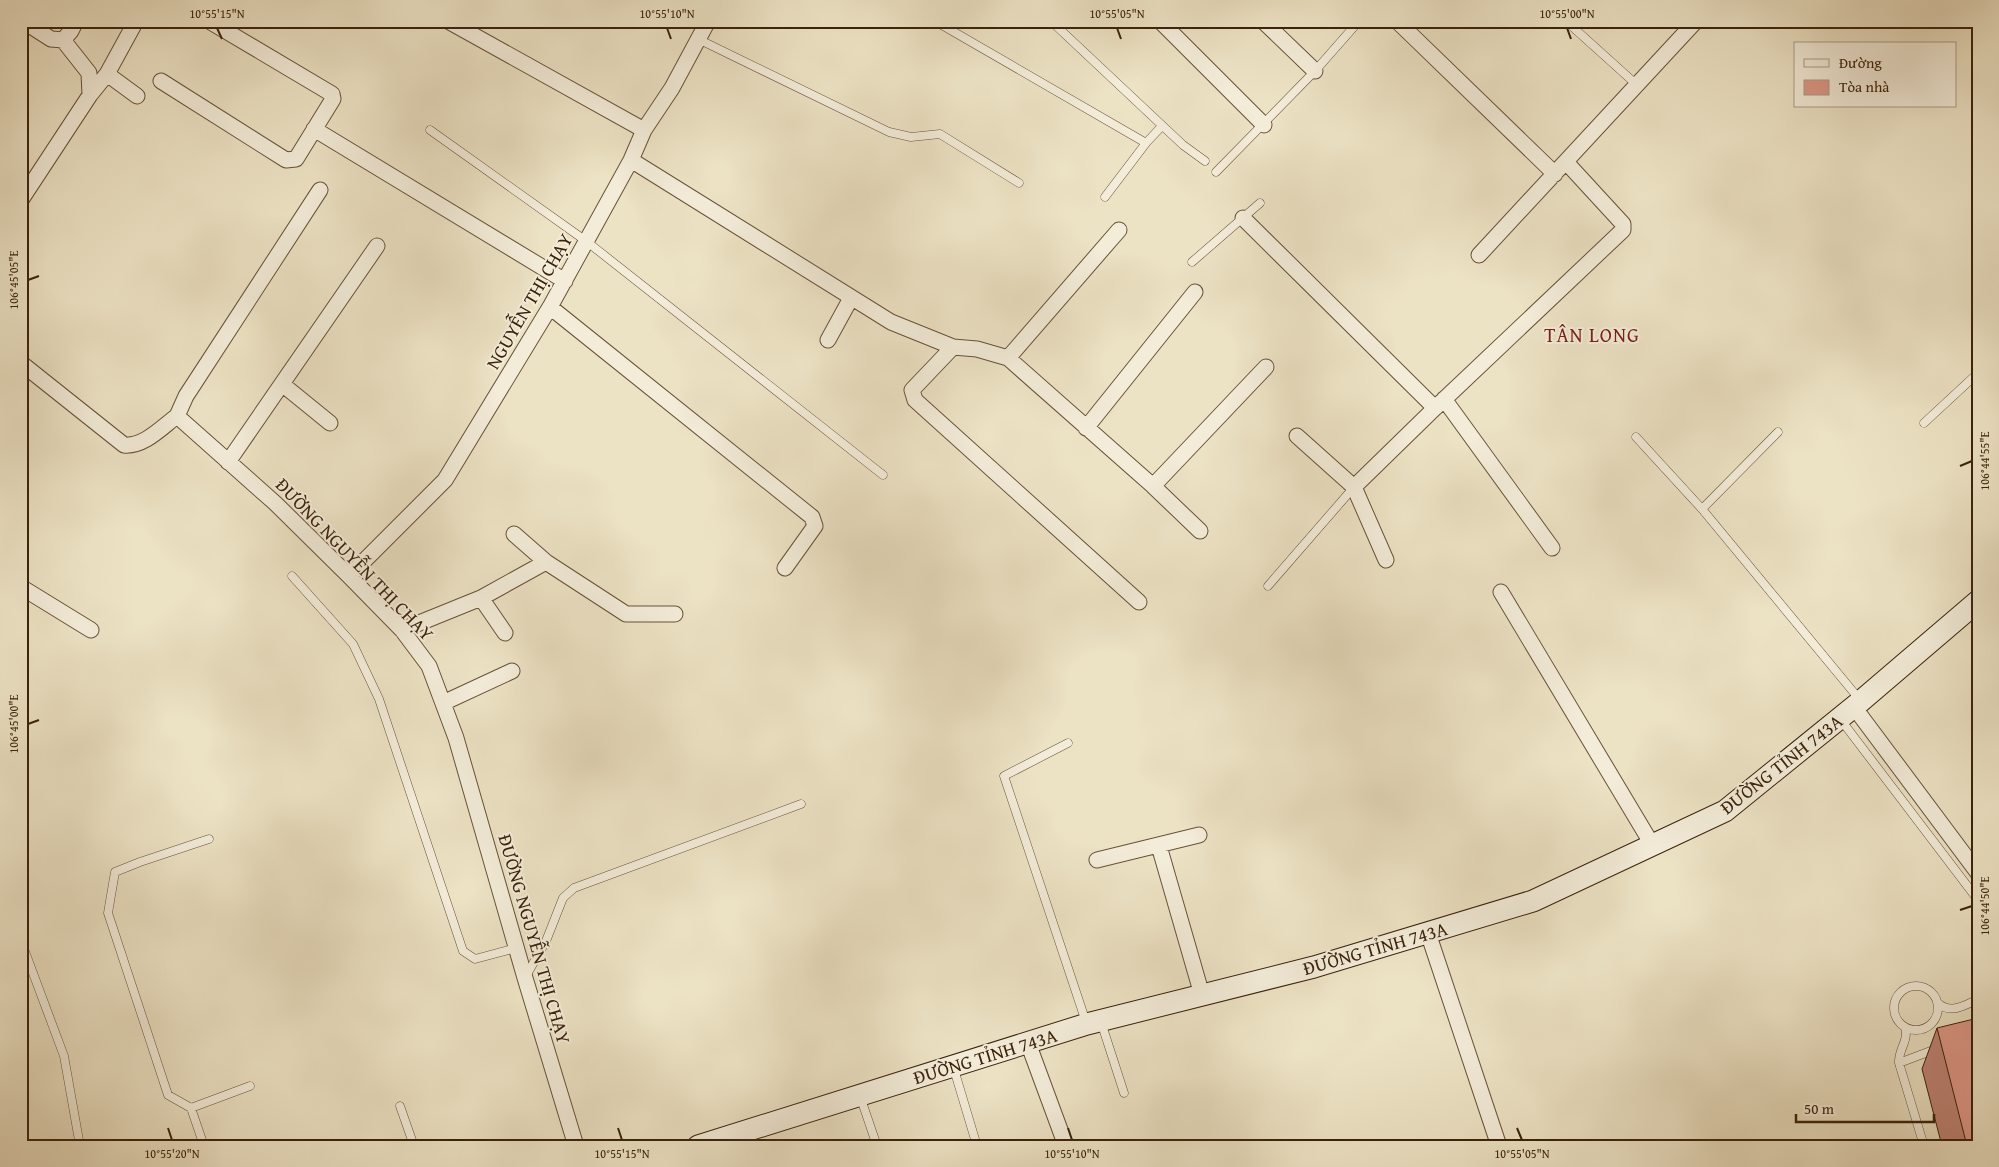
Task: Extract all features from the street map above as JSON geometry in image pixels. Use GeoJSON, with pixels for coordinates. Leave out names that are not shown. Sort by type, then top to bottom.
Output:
{"type":"FeatureCollection","features":[{"type":"Feature","properties":{"kind":"main road","name":"ĐƯỜNG TỈNH 743A"},"geometry":{"type":"LineString","coordinates":[[700,1145],[1094,1022],[1314,967],[1533,901],[1725,811],[1976,605]]}},
{"type":"Feature","properties":{"kind":"street"},"geometry":{"type":"LineString","coordinates":[[23,21],[51,39],[63,40],[89,73],[90,94]]}},
{"type":"Feature","properties":{"kind":"street"},"geometry":{"type":"LineString","coordinates":[[63,40],[72,31],[76,21]]}},
{"type":"Feature","properties":{"kind":"street"},"geometry":{"type":"LineString","coordinates":[[21,200],[90,94],[107,74],[136,21]]}},
{"type":"Feature","properties":{"kind":"street"},"geometry":{"type":"LineString","coordinates":[[161,82],[286,160],[296,159],[333,99],[329,90],[209,21]]}},
{"type":"Feature","properties":{"kind":"street"},"geometry":{"type":"LineString","coordinates":[[448,21],[644,130]]}},
{"type":"Feature","properties":{"kind":"street","name":"NGUYỄN THỊ CHẠY"},"geometry":{"type":"LineString","coordinates":[[349,576],[445,480],[565,281],[632,160],[644,130],[672,88],[708,21]]}},
{"type":"Feature","properties":{"kind":"street"},"geometry":{"type":"LineString","coordinates":[[1160,21],[1264,124]]}},
{"type":"Feature","properties":{"kind":"street"},"geometry":{"type":"LineString","coordinates":[[1263,21],[1315,71]]}},
{"type":"Feature","properties":{"kind":"street"},"geometry":{"type":"LineString","coordinates":[[1397,21],[1555,174]]}},
{"type":"Feature","properties":{"kind":"street"},"geometry":{"type":"LineString","coordinates":[[1478,255],[1696,21]]}},
{"type":"Feature","properties":{"kind":"street"},"geometry":{"type":"LineString","coordinates":[[107,74],[137,96]]}},
{"type":"Feature","properties":{"kind":"street"},"geometry":{"type":"LineString","coordinates":[[314,129],[565,281]]}},
{"type":"Feature","properties":{"kind":"street"},"geometry":{"type":"LineString","coordinates":[[632,160],[890,322],[953,347],[976,348],[1008,358],[1153,486],[1200,531]]}},
{"type":"Feature","properties":{"kind":"street"},"geometry":{"type":"LineString","coordinates":[[1354,487],[1623,230],[1623,224],[1566,162]]}},
{"type":"Feature","properties":{"kind":"street"},"geometry":{"type":"LineString","coordinates":[[21,363],[124,444],[134,446],[142,442],[177,416],[186,396],[320,190]]}},
{"type":"Feature","properties":{"kind":"street"},"geometry":{"type":"LineString","coordinates":[[1243,218],[1440,404],[1552,548]]}},
{"type":"Feature","properties":{"kind":"street"},"geometry":{"type":"LineString","coordinates":[[1008,358],[1119,230]]}},
{"type":"Feature","properties":{"kind":"street"},"geometry":{"type":"LineString","coordinates":[[228,462],[377,246]]}},
{"type":"Feature","properties":{"kind":"street"},"geometry":{"type":"LineString","coordinates":[[1086,428],[1195,292]]}},
{"type":"Feature","properties":{"kind":"street"},"geometry":{"type":"LineString","coordinates":[[828,340],[851,298]]}},
{"type":"Feature","properties":{"kind":"street"},"geometry":{"type":"LineString","coordinates":[[550,307],[812,517],[815,526],[785,568]]}},
{"type":"Feature","properties":{"kind":"street"},"geometry":{"type":"LineString","coordinates":[[953,347],[912,390],[915,400],[1139,602]]}},
{"type":"Feature","properties":{"kind":"street"},"geometry":{"type":"LineString","coordinates":[[1153,486],[1266,367]]}},
{"type":"Feature","properties":{"kind":"street"},"geometry":{"type":"LineString","coordinates":[[282,384],[330,423]]}},
{"type":"Feature","properties":{"kind":"street","name":"ĐƯỜNG NGUYỄN THỊ CHẠY"},"geometry":{"type":"LineString","coordinates":[[177,416],[275,503],[349,576],[402,630],[429,666],[456,738],[524,978],[576,1146]]}},
{"type":"Feature","properties":{"kind":"street"},"geometry":{"type":"LineString","coordinates":[[1297,436],[1354,487],[1386,560]]}},
{"type":"Feature","properties":{"kind":"street"},"geometry":{"type":"LineString","coordinates":[[514,534],[546,562],[626,614],[675,614]]}},
{"type":"Feature","properties":{"kind":"street"},"geometry":{"type":"LineString","coordinates":[[402,630],[481,598],[546,562]]}},
{"type":"Feature","properties":{"kind":"street"},"geometry":{"type":"LineString","coordinates":[[21,587],[91,630]]}},
{"type":"Feature","properties":{"kind":"street"},"geometry":{"type":"LineString","coordinates":[[1501,592],[1653,846]]}},
{"type":"Feature","properties":{"kind":"street"},"geometry":{"type":"LineString","coordinates":[[481,598],[505,633]]}},
{"type":"Feature","properties":{"kind":"street"},"geometry":{"type":"LineString","coordinates":[[443,703],[512,671]]}},
{"type":"Feature","properties":{"kind":"street"},"geometry":{"type":"LineString","coordinates":[[1851,709],[1978,873]]}},
{"type":"Feature","properties":{"kind":"street"},"geometry":{"type":"LineString","coordinates":[[1097,860],[1199,835]]}},
{"type":"Feature","properties":{"kind":"street"},"geometry":{"type":"LineString","coordinates":[[1159,846],[1202,995]]}},
{"type":"Feature","properties":{"kind":"street"},"geometry":{"type":"LineString","coordinates":[[1428,933],[1499,1146]]}},
{"type":"Feature","properties":{"kind":"street"},"geometry":{"type":"LineString","coordinates":[[1028,1043],[1066,1146]]}},
{"type":"Feature","properties":{"kind":"lane"},"geometry":{"type":"LineString","coordinates":[[935,21],[1146,143]]}},
{"type":"Feature","properties":{"kind":"lane"},"geometry":{"type":"LineString","coordinates":[[1051,21],[1183,145],[1205,160]]}},
{"type":"Feature","properties":{"kind":"lane"},"geometry":{"type":"LineString","coordinates":[[1216,172],[1315,71],[1359,21]]}},
{"type":"Feature","properties":{"kind":"lane"},"geometry":{"type":"LineString","coordinates":[[1566,21],[1637,86]]}},
{"type":"Feature","properties":{"kind":"lane"},"geometry":{"type":"LineString","coordinates":[[698,39],[889,132],[911,137],[940,134],[1019,183]]}},
{"type":"Feature","properties":{"kind":"lane"},"geometry":{"type":"LineString","coordinates":[[1105,197],[1146,143],[1162,126]]}},
{"type":"Feature","properties":{"kind":"lane"},"geometry":{"type":"LineString","coordinates":[[430,130],[586,242],[883,475]]}},
{"type":"Feature","properties":{"kind":"lane"},"geometry":{"type":"LineString","coordinates":[[1192,262],[1260,203]]}},
{"type":"Feature","properties":{"kind":"lane"},"geometry":{"type":"LineString","coordinates":[[1924,422],[1978,373]]}},
{"type":"Feature","properties":{"kind":"lane"},"geometry":{"type":"LineString","coordinates":[[1702,509],[1778,432]]}},
{"type":"Feature","properties":{"kind":"lane"},"geometry":{"type":"LineString","coordinates":[[1636,437],[1702,509],[1851,709],[1978,900]]}},
{"type":"Feature","properties":{"kind":"lane"},"geometry":{"type":"LineString","coordinates":[[1268,586],[1354,487]]}},
{"type":"Feature","properties":{"kind":"lane"},"geometry":{"type":"LineString","coordinates":[[292,576],[353,644],[379,699],[463,951],[475,959],[516,948]]}},
{"type":"Feature","properties":{"kind":"lane"},"geometry":{"type":"LineString","coordinates":[[1068,743],[1004,776],[1094,1022],[1124,1093]]}},
{"type":"Feature","properties":{"kind":"lane"},"geometry":{"type":"LineString","coordinates":[[524,978],[546,941],[563,898],[574,888],[801,804]]}},
{"type":"Feature","properties":{"kind":"lane"},"geometry":{"type":"LineString","coordinates":[[204,1146],[191,1108],[168,1094],[108,913],[115,872],[209,839]]}},
{"type":"Feature","properties":{"kind":"lane"},"geometry":{"type":"LineString","coordinates":[[21,941],[64,1056],[80,1146]]}},
{"type":"Feature","properties":{"kind":"lane"},"geometry":{"type":"LineString","coordinates":[[1905,1027],[1920,1030],[1932,1023],[1936,1016],[1937,1002],[1934,995],[1922,986],[1915,985],[1902,990],[1894,1002],[1893,1010],[1895,1017],[1905,1027],[1907,1036],[1898,1055],[1899,1063],[1924,1146]]}},
{"type":"Feature","properties":{"kind":"lane"},"geometry":{"type":"LineString","coordinates":[[1937,1002],[1942,1006],[1953,1009],[1978,999]]}},
{"type":"Feature","properties":{"kind":"lane"},"geometry":{"type":"LineString","coordinates":[[1899,1063],[1943,1047]]}},
{"type":"Feature","properties":{"kind":"lane"},"geometry":{"type":"LineString","coordinates":[[952,1066],[977,1146]]}},
{"type":"Feature","properties":{"kind":"lane"},"geometry":{"type":"LineString","coordinates":[[191,1108],[250,1086]]}},
{"type":"Feature","properties":{"kind":"lane"},"geometry":{"type":"LineString","coordinates":[[859,1094],[877,1146]]}},
{"type":"Feature","properties":{"kind":"lane"},"geometry":{"type":"LineString","coordinates":[[400,1106],[414,1146]]}},
{"type":"Feature","properties":{"kind":"building"},"geometry":{"type":"Polygon","coordinates":[[[1978,1018],[1978,1146],[1967,1146],[1937,1028],[1978,1018]]]}},
{"type":"Feature","properties":{"kind":"district","name":"TÂN LONG"},"geometry":{"type":"Point","coordinates":[1592,334]}}]}
